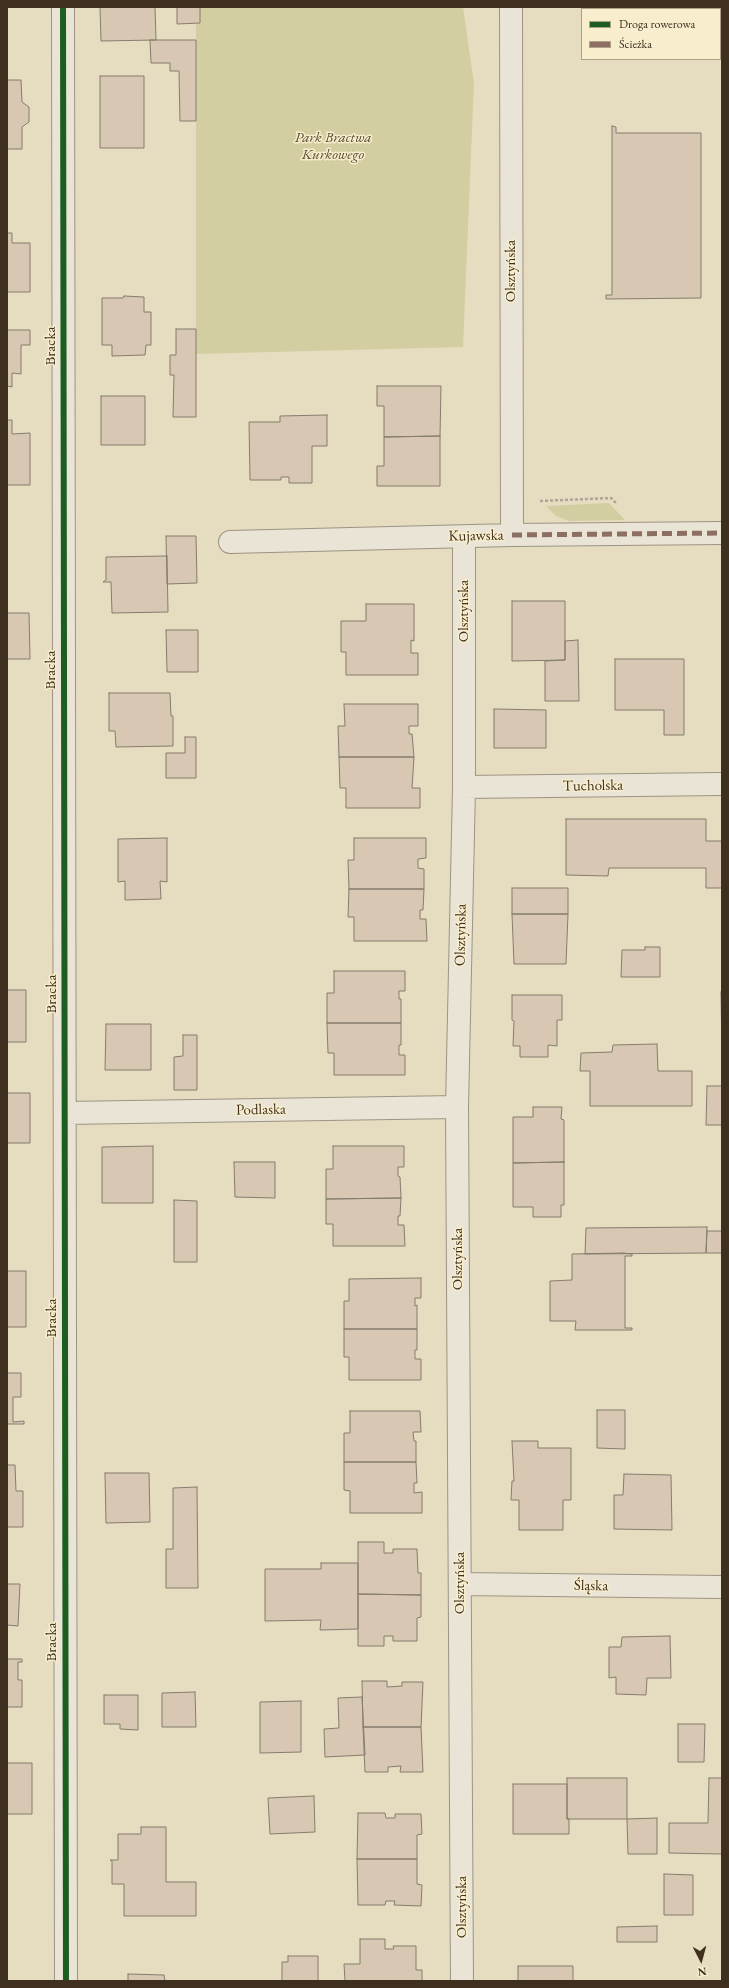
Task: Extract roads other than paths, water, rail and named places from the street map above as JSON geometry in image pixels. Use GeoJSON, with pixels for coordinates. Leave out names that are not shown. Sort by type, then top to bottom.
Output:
{"type":"FeatureCollection","features":[{"type":"Feature","properties":{"kind":"street","name":"Bracka"},"geometry":{"type":"LineString","coordinates":[[63,7],[66,1981]]}},
{"type":"Feature","properties":{"kind":"street","name":"Olsztyńska"},"geometry":{"type":"LineString","coordinates":[[511,7],[512,536]]}},
{"type":"Feature","properties":{"kind":"street","name":"Kujawska"},"geometry":{"type":"LineString","coordinates":[[230,542],[464,536],[722,533]]}},
{"type":"Feature","properties":{"kind":"street","name":"Olsztyńska"},"geometry":{"type":"LineString","coordinates":[[462,1981],[457,1107],[464,787],[464,536]]}},
{"type":"Feature","properties":{"kind":"street","name":"Tucholska"},"geometry":{"type":"LineString","coordinates":[[464,787],[722,784]]}},
{"type":"Feature","properties":{"kind":"street","name":"Podlaska"},"geometry":{"type":"LineString","coordinates":[[65,1113],[457,1107]]}},
{"type":"Feature","properties":{"kind":"street","name":"Śląska"},"geometry":{"type":"LineString","coordinates":[[460,1584],[722,1587]]}},
{"type":"Feature","properties":{"kind":"park label","name":"Park Bractwa Kurkowego"},"geometry":{"type":"Point","coordinates":[333,146]}}]}
